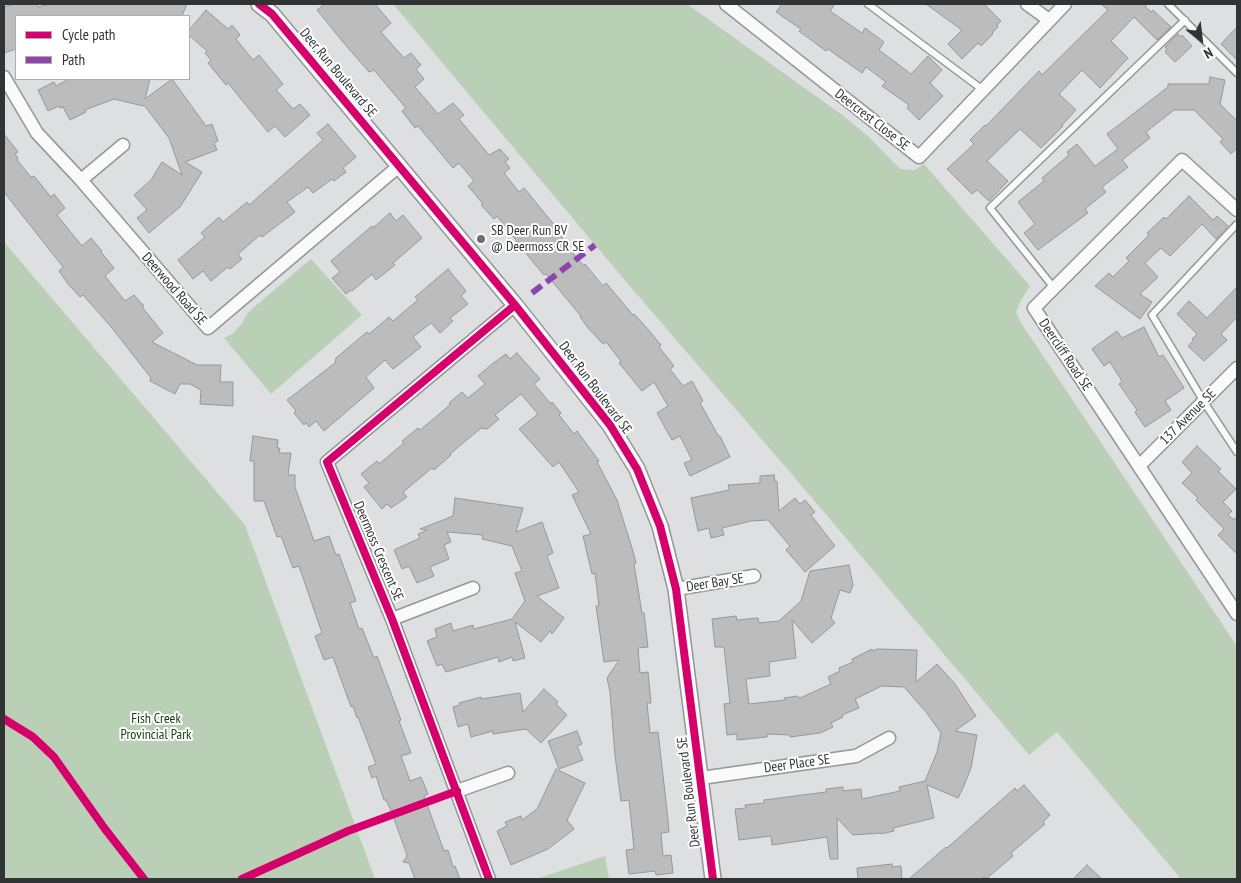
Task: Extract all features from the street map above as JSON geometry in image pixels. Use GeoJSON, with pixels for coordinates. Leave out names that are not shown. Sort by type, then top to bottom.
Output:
{"type":"FeatureCollection","features":[{"type":"Feature","properties":{"kind":"street","name":"Deer Run Boulevard SE"},"geometry":{"type":"LineString","coordinates":[[259,4],[272,14],[515,305],[610,425],[637,469],[660,526],[676,589],[713,879]]}},
{"type":"Feature","properties":{"kind":"street","name":"Deercrest Close SE"},"geometry":{"type":"LineString","coordinates":[[726,4],[918,157],[1065,4]]}},
{"type":"Feature","properties":{"kind":"street"},"geometry":{"type":"LineString","coordinates":[[1027,4],[1049,20]]}},
{"type":"Feature","properties":{"kind":"street","name":"Deerwood Road SE"},"geometry":{"type":"LineString","coordinates":[[4,76],[36,133],[81,180],[208,328],[399,166]]}},
{"type":"Feature","properties":{"kind":"street"},"geometry":{"type":"LineString","coordinates":[[81,180],[123,145]]}},
{"type":"Feature","properties":{"kind":"street","name":"Deercliff Road SE"},"geometry":{"type":"LineString","coordinates":[[1237,210],[1182,160],[1034,308],[1237,614]]}},
{"type":"Feature","properties":{"kind":"street","name":"Deermoss Crescent SE"},"geometry":{"type":"LineString","coordinates":[[489,879],[392,619],[327,462],[515,305]]}},
{"type":"Feature","properties":{"kind":"street","name":"137 Avenue SE"},"geometry":{"type":"LineString","coordinates":[[1140,466],[1237,368]]}},
{"type":"Feature","properties":{"kind":"street","name":"Deer Bay SE"},"geometry":{"type":"LineString","coordinates":[[676,589],[754,576]]}},
{"type":"Feature","properties":{"kind":"street"},"geometry":{"type":"LineString","coordinates":[[392,619],[473,588]]}},
{"type":"Feature","properties":{"kind":"street","name":"Deer Place SE"},"geometry":{"type":"LineString","coordinates":[[701,778],[856,756],[889,738]]}},
{"type":"Feature","properties":{"kind":"street"},"geometry":{"type":"LineString","coordinates":[[456,791],[508,772]]}},
{"type":"Feature","properties":{"kind":"lane"},"geometry":{"type":"LineString","coordinates":[[868,4],[984,90]]}},
{"type":"Feature","properties":{"kind":"lane"},"geometry":{"type":"LineString","coordinates":[[1168,4],[1237,73]]}},
{"type":"Feature","properties":{"kind":"lane"},"geometry":{"type":"LineString","coordinates":[[1054,288],[990,208],[1185,20]]}},
{"type":"Feature","properties":{"kind":"lane"},"geometry":{"type":"LineString","coordinates":[[1237,224],[1152,316],[1237,452]]}},
{"type":"Feature","properties":{"kind":"green space"},"geometry":{"type":"Polygon","coordinates":[[[393,4],[687,4],[841,114],[868,136],[900,169],[915,170],[924,164],[1030,286],[1016,312],[1021,323],[1237,646],[1237,879],[1181,879],[1057,732],[1029,755],[622,277],[393,4]]]}},
{"type":"Feature","properties":{"kind":"green space","name":"Fish Creek Provincial Park"},"geometry":{"type":"Polygon","coordinates":[[[4,242],[245,525],[375,879],[4,879],[4,242]]]}},
{"type":"Feature","properties":{"kind":"green space"},"geometry":{"type":"Polygon","coordinates":[[[311,259],[362,315],[271,394],[224,338],[232,334],[241,325],[253,308],[311,259]]]}},
{"type":"Feature","properties":{"kind":"green space"},"geometry":{"type":"Polygon","coordinates":[[[605,856],[609,879],[536,879],[605,856]]]}},
{"type":"Feature","properties":{"kind":"building"},"geometry":{"type":"Polygon","coordinates":[[[15,4],[37,4],[38,7],[50,4],[187,4],[182,15],[15,15],[15,49],[4,53],[4,7],[15,4]]]}},
{"type":"Feature","properties":{"kind":"building"},"geometry":{"type":"Polygon","coordinates":[[[325,4],[375,4],[391,23],[381,32],[404,58],[411,53],[421,65],[416,69],[424,79],[415,87],[438,114],[453,103],[464,115],[459,119],[489,155],[500,149],[509,159],[505,162],[510,168],[504,173],[519,192],[524,188],[556,227],[565,235],[561,239],[584,266],[585,264],[603,286],[606,283],[633,315],[646,327],[661,345],[659,347],[674,366],[670,369],[683,386],[692,381],[703,401],[700,403],[730,457],[690,476],[684,463],[692,460],[680,436],[672,440],[657,413],[668,406],[654,382],[642,391],[619,363],[621,361],[606,342],[603,344],[589,329],[581,316],[546,274],[544,275],[533,262],[497,216],[494,219],[481,205],[483,204],[468,186],[474,181],[459,163],[453,168],[418,126],[415,128],[402,111],[406,108],[374,70],[369,72],[343,42],[317,10],[325,4]]]}},
{"type":"Feature","properties":{"kind":"building"},"geometry":{"type":"Polygon","coordinates":[[[782,4],[835,4],[830,11],[862,33],[865,28],[884,42],[879,50],[911,74],[928,56],[942,70],[930,83],[943,96],[919,120],[907,108],[909,105],[882,86],[886,82],[866,67],[862,73],[828,49],[826,51],[799,31],[801,29],[776,12],[782,4]]]}},
{"type":"Feature","properties":{"kind":"building"},"geometry":{"type":"Polygon","coordinates":[[[926,4],[984,4],[1001,21],[993,34],[981,46],[978,43],[962,59],[948,44],[962,30],[926,4]]]}},
{"type":"Feature","properties":{"kind":"building"},"geometry":{"type":"Polygon","coordinates":[[[1101,4],[1147,4],[1145,6],[1151,12],[1153,10],[1171,27],[1157,40],[1134,17],[1111,41],[1128,58],[1100,88],[1082,70],[1059,94],[1076,110],[1063,126],[1041,148],[1020,129],[987,161],[1008,181],[989,201],[977,190],[972,194],[947,169],[974,144],[970,140],[1039,71],[1042,75],[1108,10],[1101,4]]]}},
{"type":"Feature","properties":{"kind":"building"},"geometry":{"type":"Polygon","coordinates":[[[206,10],[228,29],[232,25],[240,35],[236,39],[253,60],[259,55],[283,84],[276,90],[293,109],[300,104],[310,115],[285,137],[275,126],[268,132],[228,83],[226,85],[208,63],[211,60],[205,53],[207,51],[190,36],[190,29],[206,10]]]}},
{"type":"Feature","properties":{"kind":"building"},"geometry":{"type":"Polygon","coordinates":[[[1237,27],[1237,60],[1221,44],[1237,27]]]}},
{"type":"Feature","properties":{"kind":"building"},"geometry":{"type":"Polygon","coordinates":[[[1178,34],[1180,37],[1182,35],[1192,46],[1175,62],[1165,52],[1167,49],[1165,47],[1178,34]]]}},
{"type":"Feature","properties":{"kind":"building"},"geometry":{"type":"Polygon","coordinates":[[[1210,77],[1225,80],[1220,104],[1237,121],[1237,148],[1231,154],[1220,142],[1223,139],[1194,110],[1174,110],[1146,132],[1150,138],[1122,160],[1128,167],[1102,187],[1106,192],[1085,209],[1088,213],[1038,250],[1024,233],[1035,224],[1018,202],[1044,181],[1042,178],[1069,155],[1067,152],[1077,144],[1095,166],[1118,149],[1107,134],[1168,87],[1168,84],[1209,84],[1210,77]]]}},
{"type":"Feature","properties":{"kind":"building"},"geometry":{"type":"Polygon","coordinates":[[[67,80],[150,80],[145,99],[173,80],[206,126],[212,124],[218,141],[214,143],[217,150],[185,162],[202,172],[180,207],[149,233],[137,218],[147,210],[134,195],[151,180],[162,162],[182,175],[169,138],[144,105],[114,99],[85,110],[86,112],[70,120],[63,107],[60,108],[59,106],[48,111],[38,90],[54,82],[56,86],[67,80]]]}},
{"type":"Feature","properties":{"kind":"building"},"geometry":{"type":"Polygon","coordinates":[[[328,124],[356,157],[343,168],[346,172],[334,181],[332,179],[313,193],[308,187],[287,202],[295,212],[262,237],[260,235],[238,254],[242,259],[230,269],[228,267],[211,281],[203,271],[193,279],[178,260],[205,237],[201,233],[219,217],[223,222],[247,202],[249,205],[323,140],[317,133],[328,124]]]}},
{"type":"Feature","properties":{"kind":"building"},"geometry":{"type":"Polygon","coordinates":[[[4,134],[18,152],[15,154],[18,158],[17,160],[31,177],[34,176],[51,197],[54,194],[65,208],[57,215],[82,246],[91,238],[102,251],[114,268],[105,276],[125,301],[134,295],[144,306],[142,307],[163,333],[152,342],[197,365],[221,365],[220,382],[233,382],[233,406],[200,404],[201,390],[190,384],[180,384],[175,394],[150,381],[151,378],[112,328],[83,295],[80,297],[68,284],[59,271],[63,267],[4,192],[4,134]]]}},
{"type":"Feature","properties":{"kind":"building"},"geometry":{"type":"Polygon","coordinates":[[[1189,196],[1213,220],[1217,216],[1228,226],[1216,239],[1202,224],[1170,256],[1161,248],[1145,263],[1158,277],[1140,294],[1152,302],[1140,319],[1095,286],[1109,273],[1113,277],[1129,261],[1126,258],[1149,235],[1147,233],[1164,217],[1166,219],[1189,196]]]}},
{"type":"Feature","properties":{"kind":"building"},"geometry":{"type":"Polygon","coordinates":[[[390,213],[396,221],[403,215],[422,238],[393,263],[395,265],[376,280],[372,274],[346,294],[332,278],[340,272],[331,261],[390,213]]]}},
{"type":"Feature","properties":{"kind":"building"},"geometry":{"type":"Polygon","coordinates":[[[448,269],[466,291],[461,296],[468,304],[450,318],[453,321],[440,333],[431,323],[413,337],[421,347],[393,369],[385,360],[366,377],[374,388],[324,431],[316,421],[309,427],[306,423],[304,425],[294,413],[296,411],[287,400],[335,363],[336,358],[367,332],[369,334],[389,317],[393,321],[418,300],[415,297],[448,269]]]}},
{"type":"Feature","properties":{"kind":"building"},"geometry":{"type":"Polygon","coordinates":[[[1237,287],[1237,317],[1221,334],[1227,340],[1204,361],[1188,346],[1197,334],[1177,314],[1189,301],[1207,318],[1237,287]]]}},
{"type":"Feature","properties":{"kind":"building"},"geometry":{"type":"Polygon","coordinates":[[[1144,327],[1159,357],[1163,355],[1184,388],[1165,401],[1171,410],[1145,427],[1135,412],[1137,410],[1119,384],[1122,381],[1110,362],[1104,366],[1092,349],[1117,331],[1122,338],[1144,327]]]}},
{"type":"Feature","properties":{"kind":"building"},"geometry":{"type":"Polygon","coordinates":[[[517,353],[540,379],[534,384],[561,413],[559,415],[574,434],[577,431],[599,461],[597,462],[617,500],[632,548],[636,563],[634,564],[642,613],[644,613],[648,647],[638,648],[640,673],[648,672],[651,703],[647,703],[650,733],[658,732],[667,810],[669,832],[661,833],[663,856],[671,855],[673,873],[656,875],[655,871],[629,874],[626,850],[634,849],[629,800],[621,801],[607,678],[619,660],[604,662],[596,606],[599,606],[595,573],[592,574],[583,536],[591,534],[572,495],[579,492],[559,462],[553,467],[519,429],[538,414],[521,394],[495,415],[499,419],[487,429],[481,428],[434,470],[432,468],[403,492],[407,497],[391,508],[387,504],[382,509],[364,487],[369,483],[361,474],[377,461],[379,464],[404,443],[402,441],[418,428],[420,430],[450,405],[449,403],[462,392],[468,398],[485,384],[478,376],[492,364],[506,354],[510,359],[517,353]]]}},
{"type":"Feature","properties":{"kind":"building"},"geometry":{"type":"Polygon","coordinates":[[[253,436],[278,440],[277,448],[280,448],[279,453],[291,453],[288,475],[295,475],[295,487],[314,541],[329,536],[336,555],[339,554],[356,601],[350,603],[359,629],[362,628],[374,658],[377,656],[401,720],[399,721],[411,753],[401,756],[410,781],[421,777],[428,794],[424,796],[444,851],[448,850],[453,867],[455,866],[460,879],[415,879],[409,863],[403,862],[407,856],[406,852],[376,776],[372,778],[368,767],[376,764],[358,717],[353,706],[351,707],[333,657],[324,660],[315,636],[322,633],[299,566],[293,568],[281,536],[277,537],[264,501],[254,501],[254,461],[250,461],[253,436]]]}},
{"type":"Feature","properties":{"kind":"building"},"geometry":{"type":"Polygon","coordinates":[[[1197,446],[1221,469],[1218,471],[1236,489],[1223,502],[1232,511],[1228,515],[1234,520],[1237,516],[1237,554],[1218,535],[1224,529],[1196,500],[1198,498],[1182,483],[1192,473],[1182,462],[1197,446]]]}},
{"type":"Feature","properties":{"kind":"building"},"geometry":{"type":"Polygon","coordinates":[[[774,475],[775,482],[777,481],[779,511],[795,498],[800,504],[805,500],[815,512],[811,515],[835,546],[805,572],[786,550],[790,546],[768,520],[751,521],[722,528],[724,535],[711,538],[709,528],[698,531],[691,498],[729,490],[728,485],[760,483],[760,476],[774,475]]]}},
{"type":"Feature","properties":{"kind":"building"},"geometry":{"type":"Polygon","coordinates":[[[455,498],[523,508],[516,532],[542,522],[553,553],[547,556],[559,588],[537,596],[564,618],[552,634],[550,631],[541,642],[515,622],[525,658],[513,661],[512,657],[499,662],[498,657],[446,672],[442,664],[437,666],[427,641],[437,637],[435,629],[451,623],[453,631],[473,625],[474,629],[512,619],[525,601],[515,573],[522,571],[512,546],[482,539],[483,535],[447,532],[451,542],[444,545],[449,559],[430,567],[434,576],[417,583],[409,566],[402,569],[394,550],[420,538],[418,534],[427,530],[420,529],[453,516],[455,498]]]}},
{"type":"Feature","properties":{"kind":"building"},"geometry":{"type":"Polygon","coordinates":[[[849,565],[853,585],[850,593],[840,590],[831,618],[835,623],[812,643],[792,620],[796,658],[769,662],[770,676],[746,679],[749,704],[785,700],[784,698],[797,696],[800,698],[831,684],[828,677],[840,671],[839,668],[853,662],[852,659],[872,649],[873,651],[877,649],[917,650],[916,682],[937,664],[955,684],[976,716],[955,731],[977,735],[971,768],[963,788],[958,798],[927,785],[934,818],[893,828],[894,831],[881,834],[853,835],[837,818],[838,859],[830,859],[827,837],[772,845],[771,836],[739,840],[735,809],[746,808],[745,805],[764,803],[764,800],[826,792],[826,789],[843,787],[843,791],[861,789],[862,799],[900,791],[899,787],[925,781],[937,752],[941,733],[904,687],[882,686],[855,699],[859,708],[842,715],[843,717],[831,723],[833,727],[820,733],[790,737],[790,735],[767,734],[767,737],[737,740],[737,734],[727,735],[724,704],[730,703],[724,647],[715,647],[712,619],[736,616],[737,620],[758,618],[759,623],[779,621],[801,601],[810,571],[849,565]]]}},
{"type":"Feature","properties":{"kind":"building"},"geometry":{"type":"Polygon","coordinates":[[[544,689],[558,702],[556,704],[567,715],[541,743],[526,729],[493,734],[493,731],[471,737],[468,724],[458,727],[453,707],[460,705],[459,703],[481,697],[481,699],[520,693],[523,712],[544,689]]]}},
{"type":"Feature","properties":{"kind":"building"},"geometry":{"type":"Polygon","coordinates":[[[577,731],[582,744],[577,746],[583,760],[559,769],[548,741],[577,731]]]}},
{"type":"Feature","properties":{"kind":"building"},"geometry":{"type":"Polygon","coordinates":[[[556,769],[585,783],[567,820],[574,829],[548,849],[511,865],[497,831],[507,826],[505,822],[521,816],[522,820],[537,809],[556,769]]]}},
{"type":"Feature","properties":{"kind":"building"},"geometry":{"type":"Polygon","coordinates":[[[1024,785],[1050,815],[1043,822],[1045,824],[1011,853],[1013,856],[986,879],[984,877],[981,879],[909,879],[1015,788],[1017,791],[1024,785]]]}},
{"type":"Feature","properties":{"kind":"building"},"geometry":{"type":"Polygon","coordinates":[[[892,864],[892,867],[901,866],[902,879],[858,879],[857,868],[892,864]]]}},
{"type":"Feature","properties":{"kind":"building"},"geometry":{"type":"Polygon","coordinates":[[[1087,865],[1102,879],[1073,879],[1087,865]]]}},
{"type":"Feature","properties":{"kind":"marked path"},"geometry":{"type":"LineString","coordinates":[[532,293],[595,245]]}},
{"type":"Feature","properties":{"kind":"cycle path"},"geometry":{"type":"LineString","coordinates":[[259,4],[272,14],[515,305],[610,425],[637,469],[660,526],[676,589],[713,879]]}},
{"type":"Feature","properties":{"kind":"cycle path"},"geometry":{"type":"LineString","coordinates":[[489,879],[392,619],[327,462],[515,305]]}},
{"type":"Feature","properties":{"kind":"cycle path"},"geometry":{"type":"LineString","coordinates":[[4,719],[33,737],[54,757],[105,829],[144,879]]}},
{"type":"Feature","properties":{"kind":"cycle path"},"geometry":{"type":"LineString","coordinates":[[242,879],[348,831],[457,791]]}},
{"type":"Feature","properties":{"kind":"place","name":"SB Deer Run BV @ Deermoss CR SE"},"geometry":{"type":"Point","coordinates":[481,239]}}]}
